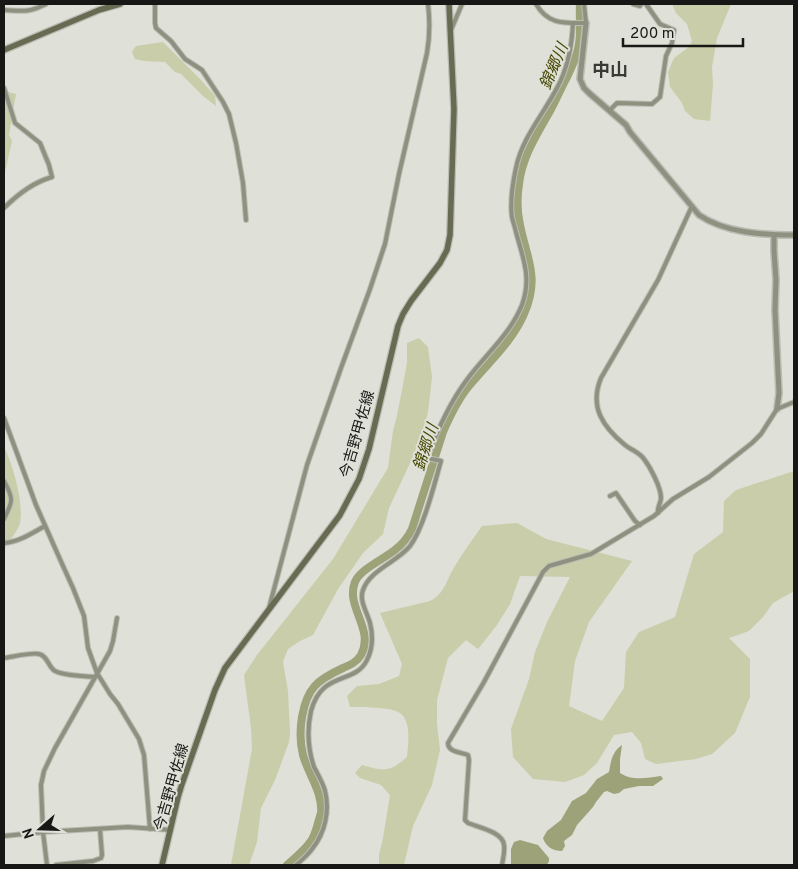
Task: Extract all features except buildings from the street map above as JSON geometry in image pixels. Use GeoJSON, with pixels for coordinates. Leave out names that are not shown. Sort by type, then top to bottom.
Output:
{"type":"FeatureCollection","features":[{"type":"Feature","properties":{"kind":"main road"},"geometry":{"type":"LineString","coordinates":[[4,50],[99,10],[120,4]]}},
{"type":"Feature","properties":{"kind":"main road","name":"今吉野甲佐線"},"geometry":{"type":"LineString","coordinates":[[162,865],[178,797],[215,690],[225,668],[340,515],[350,497],[369,449],[398,326],[411,301],[440,263],[447,250],[450,235],[454,143],[449,4]]}},
{"type":"Feature","properties":{"kind":"street"},"geometry":{"type":"LineString","coordinates":[[4,10],[27,12],[46,4]]}},
{"type":"Feature","properties":{"kind":"street"},"geometry":{"type":"LineString","coordinates":[[154,4],[156,28],[171,41],[185,59],[202,70],[229,114],[243,183],[246,220]]}},
{"type":"Feature","properties":{"kind":"street"},"geometry":{"type":"LineString","coordinates":[[268,612],[307,466],[385,244],[427,53],[430,26],[428,4]]}},
{"type":"Feature","properties":{"kind":"street"},"geometry":{"type":"LineString","coordinates":[[451,31],[462,4]]}},
{"type":"Feature","properties":{"kind":"street"},"geometry":{"type":"LineString","coordinates":[[536,4],[541,12],[555,21],[586,23]]}},
{"type":"Feature","properties":{"kind":"street"},"geometry":{"type":"LineString","coordinates":[[584,4],[586,23],[580,79],[584,88],[626,124],[630,132],[692,206],[707,220],[756,234],[794,236]]}},
{"type":"Feature","properties":{"kind":"street"},"geometry":{"type":"LineString","coordinates":[[633,4],[640,6],[641,4]]}},
{"type":"Feature","properties":{"kind":"street"},"geometry":{"type":"LineString","coordinates":[[610,110],[617,103],[652,104],[660,97],[666,56],[672,43],[674,30],[660,24],[646,4]]}},
{"type":"Feature","properties":{"kind":"street"},"geometry":{"type":"LineString","coordinates":[[296,865],[314,847],[326,821],[327,806],[325,792],[314,765],[309,746],[308,730],[311,711],[316,698],[322,688],[353,673],[367,661],[372,639],[370,624],[362,599],[366,583],[399,557],[409,548],[413,541],[423,521],[441,461],[426,458],[434,438],[463,385],[501,340],[522,306],[528,277],[512,218],[516,168],[527,137],[561,82],[570,52],[573,23]]}},
{"type":"Feature","properties":{"kind":"street"},"geometry":{"type":"LineString","coordinates":[[4,88],[15,122],[40,143],[52,178],[41,180],[9,202],[4,208]]}},
{"type":"Feature","properties":{"kind":"street"},"geometry":{"type":"LineString","coordinates":[[658,513],[657,510],[661,496],[653,474],[640,454],[626,446],[606,426],[601,418],[596,399],[597,388],[658,280],[692,206]]}},
{"type":"Feature","properties":{"kind":"street"},"geometry":{"type":"LineString","coordinates":[[502,865],[505,846],[501,837],[465,820],[469,760],[468,756],[450,749],[448,743],[484,682],[546,568],[591,554],[640,525],[658,513],[673,499],[709,477],[761,434],[777,409],[780,393],[775,310],[774,235]]}},
{"type":"Feature","properties":{"kind":"street"},"geometry":{"type":"LineString","coordinates":[[777,409],[794,402]]}},
{"type":"Feature","properties":{"kind":"street"},"geometry":{"type":"LineString","coordinates":[[4,418],[45,526],[74,588],[85,622],[88,648],[96,675],[118,704],[138,739],[144,755],[150,829]]}},
{"type":"Feature","properties":{"kind":"street"},"geometry":{"type":"LineString","coordinates":[[4,481],[12,500],[4,519]]}},
{"type":"Feature","properties":{"kind":"street"},"geometry":{"type":"LineString","coordinates":[[610,496],[616,493],[635,521],[640,525]]}},
{"type":"Feature","properties":{"kind":"street"},"geometry":{"type":"LineString","coordinates":[[4,543],[18,540],[45,526]]}},
{"type":"Feature","properties":{"kind":"street"},"geometry":{"type":"LineString","coordinates":[[47,865],[43,832],[41,785],[44,771],[110,651],[117,618]]}},
{"type":"Feature","properties":{"kind":"street"},"geometry":{"type":"LineString","coordinates":[[4,658],[32,653],[39,654],[46,659],[54,670],[62,673],[96,675]]}},
{"type":"Feature","properties":{"kind":"street"},"geometry":{"type":"LineString","coordinates":[[4,836],[100,828],[128,827],[170,830]]}},
{"type":"Feature","properties":{"kind":"street"},"geometry":{"type":"LineString","coordinates":[[56,865],[93,861],[101,858],[100,828]]}},
{"type":"Feature","properties":{"kind":"shaded area"},"geometry":{"type":"Polygon","coordinates":[[[672,4],[731,4],[717,38],[712,67],[713,84],[710,121],[694,119],[685,111],[682,103],[670,87],[668,72],[674,58],[689,47],[692,41],[687,24],[676,13],[672,4]]]}},
{"type":"Feature","properties":{"kind":"shaded area"},"geometry":{"type":"Polygon","coordinates":[[[163,42],[215,96],[216,106],[165,62],[135,59],[132,52],[136,46],[163,42]]]}},
{"type":"Feature","properties":{"kind":"shaded area"},"geometry":{"type":"Polygon","coordinates":[[[4,91],[16,94],[9,135],[12,141],[4,177],[4,91]]]}},
{"type":"Feature","properties":{"kind":"shaded area"},"geometry":{"type":"Polygon","coordinates":[[[419,338],[428,347],[432,377],[428,412],[423,431],[389,508],[383,534],[363,553],[338,589],[313,635],[288,649],[283,662],[288,691],[289,742],[275,780],[261,808],[257,842],[249,865],[231,865],[252,749],[244,675],[257,655],[333,559],[388,468],[393,431],[407,363],[407,343],[419,338]]]}},
{"type":"Feature","properties":{"kind":"shaded area"},"geometry":{"type":"Polygon","coordinates":[[[4,447],[17,484],[21,515],[19,526],[4,550],[4,447]]]}},
{"type":"Feature","properties":{"kind":"shaded area"},"geometry":{"type":"Polygon","coordinates":[[[794,471],[794,591],[773,603],[763,617],[749,631],[729,638],[750,659],[750,697],[735,733],[712,754],[696,759],[656,764],[645,759],[641,743],[632,732],[614,735],[597,763],[584,775],[565,782],[533,779],[513,757],[511,729],[529,679],[535,652],[547,622],[570,577],[520,576],[510,604],[497,625],[478,649],[466,640],[448,658],[437,700],[440,750],[432,785],[413,826],[404,865],[379,865],[379,855],[390,795],[381,785],[360,778],[355,773],[362,765],[375,769],[386,769],[395,766],[407,757],[408,728],[404,717],[400,713],[384,708],[350,707],[347,696],[357,686],[379,684],[399,676],[402,664],[380,613],[430,601],[435,598],[482,526],[517,523],[546,539],[632,561],[589,622],[575,661],[569,706],[602,721],[624,688],[626,652],[639,632],[675,617],[694,554],[723,532],[724,501],[736,490],[794,471]]]}},
{"type":"Feature","properties":{"kind":"shaded area"},"geometry":{"type":"Polygon","coordinates":[[[622,745],[620,773],[635,778],[661,776],[663,779],[653,786],[624,789],[614,794],[607,791],[604,792],[577,825],[572,835],[564,841],[565,846],[562,851],[550,848],[543,838],[547,831],[561,820],[572,801],[586,793],[597,779],[609,772],[611,760],[622,745]]]}},
{"type":"Feature","properties":{"kind":"shaded area"},"geometry":{"type":"Polygon","coordinates":[[[520,840],[538,845],[549,858],[547,865],[511,865],[511,849],[514,842],[520,840]]]}},
{"type":"Feature","properties":{"kind":"waterway","name":"錦郷川"},"geometry":{"type":"LineString","coordinates":[[287,865],[309,844],[321,813],[320,798],[305,762],[301,746],[301,722],[304,707],[310,692],[315,686],[334,672],[357,660],[361,655],[364,645],[365,636],[354,600],[355,582],[368,568],[399,547],[409,535],[443,432],[451,414],[465,391],[513,334],[529,301],[532,279],[531,269],[518,210],[521,174],[531,146],[576,56],[580,38],[580,4]]}},
{"type":"Feature","properties":{"kind":"district","name":"中山"},"geometry":{"type":"Point","coordinates":[610,70]}}]}
